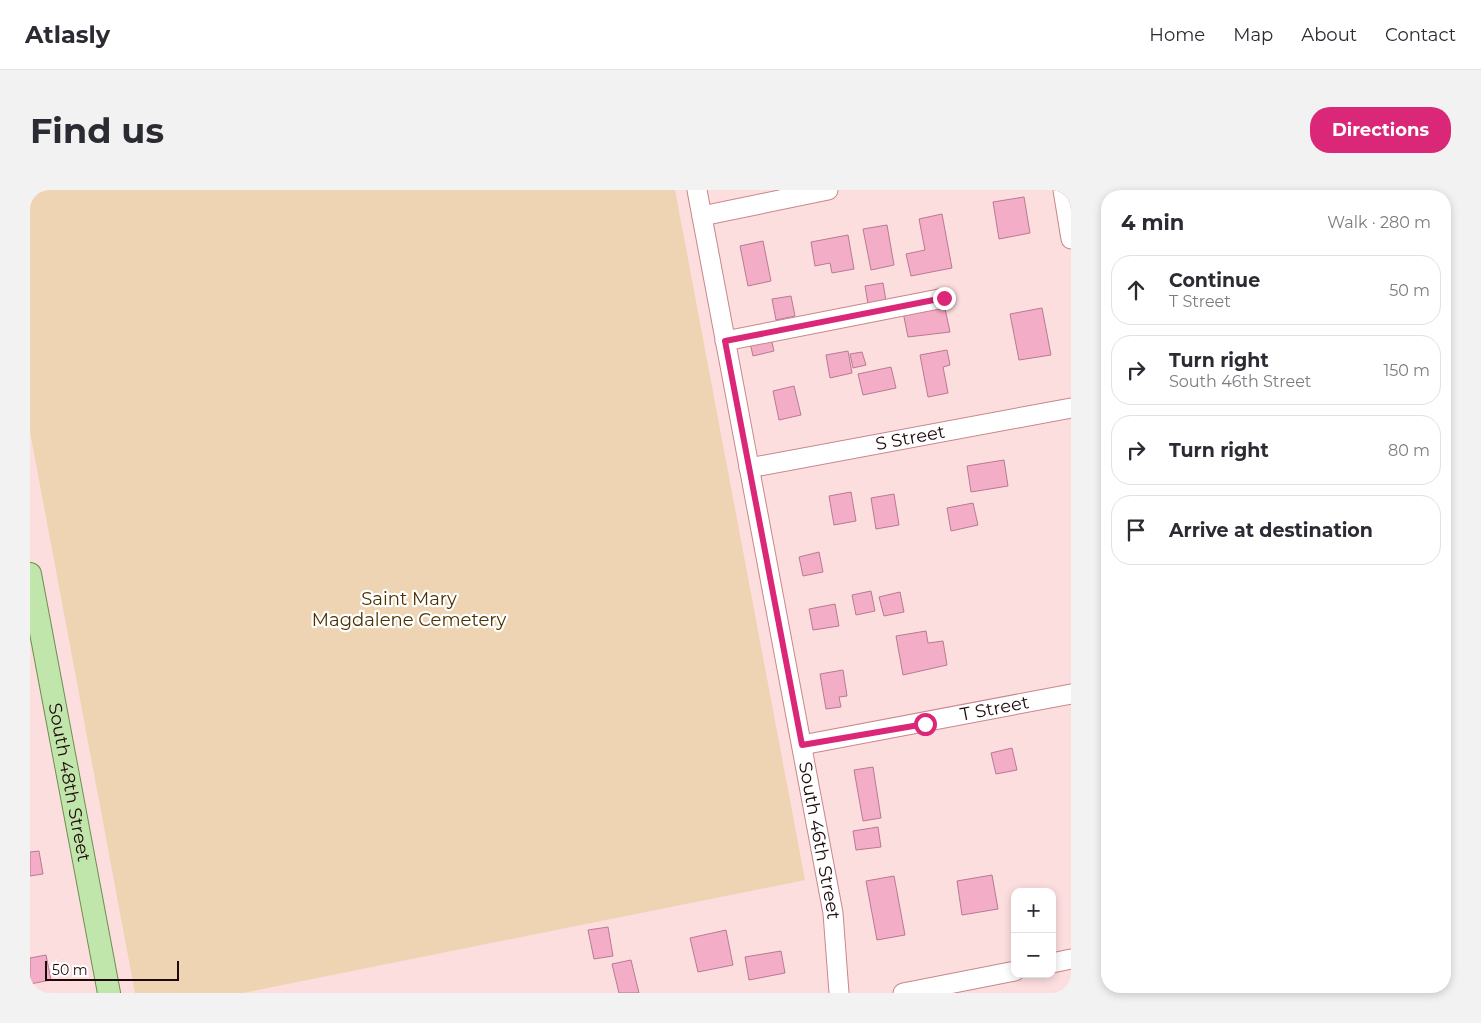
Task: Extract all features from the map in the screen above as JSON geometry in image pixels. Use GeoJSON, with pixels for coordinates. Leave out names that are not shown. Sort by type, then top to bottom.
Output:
{"type":"FeatureCollection","features":[{"type":"Feature","properties":{"kind":"main road","name":"South 48th Street"},"geometry":{"type":"LineString","coordinates":[[30,574],[36,636],[109,993]]}},
{"type":"Feature","properties":{"kind":"street","name":"South 46th Street"},"geometry":{"type":"LineString","coordinates":[[697,190],[833,913],[839,993]]}},
{"type":"Feature","properties":{"kind":"street"},"geometry":{"type":"LineString","coordinates":[[702,216],[828,190]]}},
{"type":"Feature","properties":{"kind":"street"},"geometry":{"type":"LineString","coordinates":[[1063,190],[1071,239]]}},
{"type":"Feature","properties":{"kind":"street"},"geometry":{"type":"LineString","coordinates":[[725,341],[944,298]]}},
{"type":"Feature","properties":{"kind":"street","name":"S Street"},"geometry":{"type":"LineString","coordinates":[[749,468],[1071,408]]}},
{"type":"Feature","properties":{"kind":"street","name":"T Street"},"geometry":{"type":"LineString","coordinates":[[802,745],[1071,694]]}},
{"type":"Feature","properties":{"kind":"street"},"geometry":{"type":"LineString","coordinates":[[1056,962],[1071,960]]}},
{"type":"Feature","properties":{"kind":"street"},"geometry":{"type":"LineString","coordinates":[[903,993],[1011,972]]}},
{"type":"Feature","properties":{"kind":"green space","name":"Saint Mary Magdalene Cemetery"},"geometry":{"type":"Polygon","coordinates":[[[30,190],[675,190],[805,880],[243,993],[135,993],[30,432],[30,190]]]}},
{"type":"Feature","properties":{"kind":"building"},"geometry":{"type":"Polygon","coordinates":[[[1024,197],[1030,233],[999,239],[993,202],[1024,197]]]}},
{"type":"Feature","properties":{"kind":"building"},"geometry":{"type":"Polygon","coordinates":[[[942,214],[952,268],[911,276],[906,254],[925,250],[919,219],[942,214]]]}},
{"type":"Feature","properties":{"kind":"building"},"geometry":{"type":"Polygon","coordinates":[[[887,225],[894,265],[871,270],[863,229],[887,225]]]}},
{"type":"Feature","properties":{"kind":"building"},"geometry":{"type":"Polygon","coordinates":[[[848,235],[854,269],[832,273],[830,263],[815,266],[811,242],[848,235]]]}},
{"type":"Feature","properties":{"kind":"building"},"geometry":{"type":"Polygon","coordinates":[[[763,241],[771,281],[748,286],[740,246],[763,241]]]}},
{"type":"Feature","properties":{"kind":"building"},"geometry":{"type":"Polygon","coordinates":[[[883,283],[886,301],[868,304],[865,286],[883,283]]]}},
{"type":"Feature","properties":{"kind":"building"},"geometry":{"type":"Polygon","coordinates":[[[791,296],[795,316],[776,320],[772,299],[791,296]]]}},
{"type":"Feature","properties":{"kind":"building"},"geometry":{"type":"Polygon","coordinates":[[[944,304],[950,332],[908,337],[903,312],[944,304]]]}},
{"type":"Feature","properties":{"kind":"building"},"geometry":{"type":"Polygon","coordinates":[[[1042,308],[1051,355],[1019,360],[1010,314],[1042,308]]]}},
{"type":"Feature","properties":{"kind":"building"},"geometry":{"type":"Polygon","coordinates":[[[771,338],[774,351],[753,356],[750,343],[771,338]]]}},
{"type":"Feature","properties":{"kind":"building"},"geometry":{"type":"Polygon","coordinates":[[[947,350],[950,365],[943,367],[948,393],[928,397],[920,355],[947,350]]]}},
{"type":"Feature","properties":{"kind":"building"},"geometry":{"type":"Polygon","coordinates":[[[848,351],[852,373],[830,378],[826,355],[848,351]]]}},
{"type":"Feature","properties":{"kind":"building"},"geometry":{"type":"Polygon","coordinates":[[[862,352],[866,365],[853,368],[850,354],[862,352]]]}},
{"type":"Feature","properties":{"kind":"building"},"geometry":{"type":"Polygon","coordinates":[[[891,367],[896,388],[863,395],[858,374],[891,367]]]}},
{"type":"Feature","properties":{"kind":"building"},"geometry":{"type":"Polygon","coordinates":[[[794,386],[801,415],[779,420],[773,391],[794,386]]]}},
{"type":"Feature","properties":{"kind":"building"},"geometry":{"type":"Polygon","coordinates":[[[1004,460],[1008,486],[971,492],[967,466],[1004,460]]]}},
{"type":"Feature","properties":{"kind":"building"},"geometry":{"type":"Polygon","coordinates":[[[851,492],[856,521],[834,525],[829,496],[851,492]]]}},
{"type":"Feature","properties":{"kind":"building"},"geometry":{"type":"Polygon","coordinates":[[[894,494],[899,525],[876,529],[871,498],[894,494]]]}},
{"type":"Feature","properties":{"kind":"building"},"geometry":{"type":"Polygon","coordinates":[[[973,503],[978,525],[951,531],[947,508],[973,503]]]}},
{"type":"Feature","properties":{"kind":"building"},"geometry":{"type":"Polygon","coordinates":[[[819,552],[823,572],[803,576],[799,557],[819,552]]]}},
{"type":"Feature","properties":{"kind":"building"},"geometry":{"type":"Polygon","coordinates":[[[871,591],[875,611],[856,615],[852,595],[871,591]]]}},
{"type":"Feature","properties":{"kind":"building"},"geometry":{"type":"Polygon","coordinates":[[[900,592],[904,612],[884,616],[879,597],[900,592]]]}},
{"type":"Feature","properties":{"kind":"building"},"geometry":{"type":"Polygon","coordinates":[[[835,604],[839,626],[813,630],[809,609],[835,604]]]}},
{"type":"Feature","properties":{"kind":"building"},"geometry":{"type":"Polygon","coordinates":[[[926,631],[928,643],[943,641],[947,665],[903,675],[896,636],[926,631]]]}},
{"type":"Feature","properties":{"kind":"building"},"geometry":{"type":"Polygon","coordinates":[[[843,670],[847,696],[839,697],[841,707],[826,709],[820,674],[843,670]]]}},
{"type":"Feature","properties":{"kind":"building"},"geometry":{"type":"Polygon","coordinates":[[[1012,748],[1017,770],[996,774],[991,753],[1012,748]]]}},
{"type":"Feature","properties":{"kind":"building"},"geometry":{"type":"Polygon","coordinates":[[[873,767],[881,818],[863,821],[854,770],[873,767]]]}},
{"type":"Feature","properties":{"kind":"building"},"geometry":{"type":"Polygon","coordinates":[[[878,827],[881,847],[856,850],[853,831],[878,827]]]}},
{"type":"Feature","properties":{"kind":"building"},"geometry":{"type":"Polygon","coordinates":[[[39,851],[43,874],[30,876],[30,852],[39,851]]]}},
{"type":"Feature","properties":{"kind":"building"},"geometry":{"type":"Polygon","coordinates":[[[992,875],[998,909],[962,915],[957,881],[992,875]]]}},
{"type":"Feature","properties":{"kind":"building"},"geometry":{"type":"Polygon","coordinates":[[[894,876],[905,935],[877,940],[866,881],[894,876]]]}},
{"type":"Feature","properties":{"kind":"building"},"geometry":{"type":"Polygon","coordinates":[[[608,927],[613,956],[594,959],[588,930],[608,927]]]}},
{"type":"Feature","properties":{"kind":"building"},"geometry":{"type":"Polygon","coordinates":[[[726,930],[733,965],[698,972],[690,938],[726,930]]]}},
{"type":"Feature","properties":{"kind":"building"},"geometry":{"type":"Polygon","coordinates":[[[781,951],[785,973],[749,980],[745,957],[781,951]]]}},
{"type":"Feature","properties":{"kind":"building"},"geometry":{"type":"Polygon","coordinates":[[[46,955],[51,980],[30,984],[30,958],[46,955]]]}},
{"type":"Feature","properties":{"kind":"building"},"geometry":{"type":"Polygon","coordinates":[[[631,960],[639,993],[619,993],[612,964],[631,960]]]}},
{"type":"Feature","properties":{"kind":"route"},"geometry":{"type":"LineString","coordinates":[[925,724],[802,745],[725,341],[944,298]]}}]}
